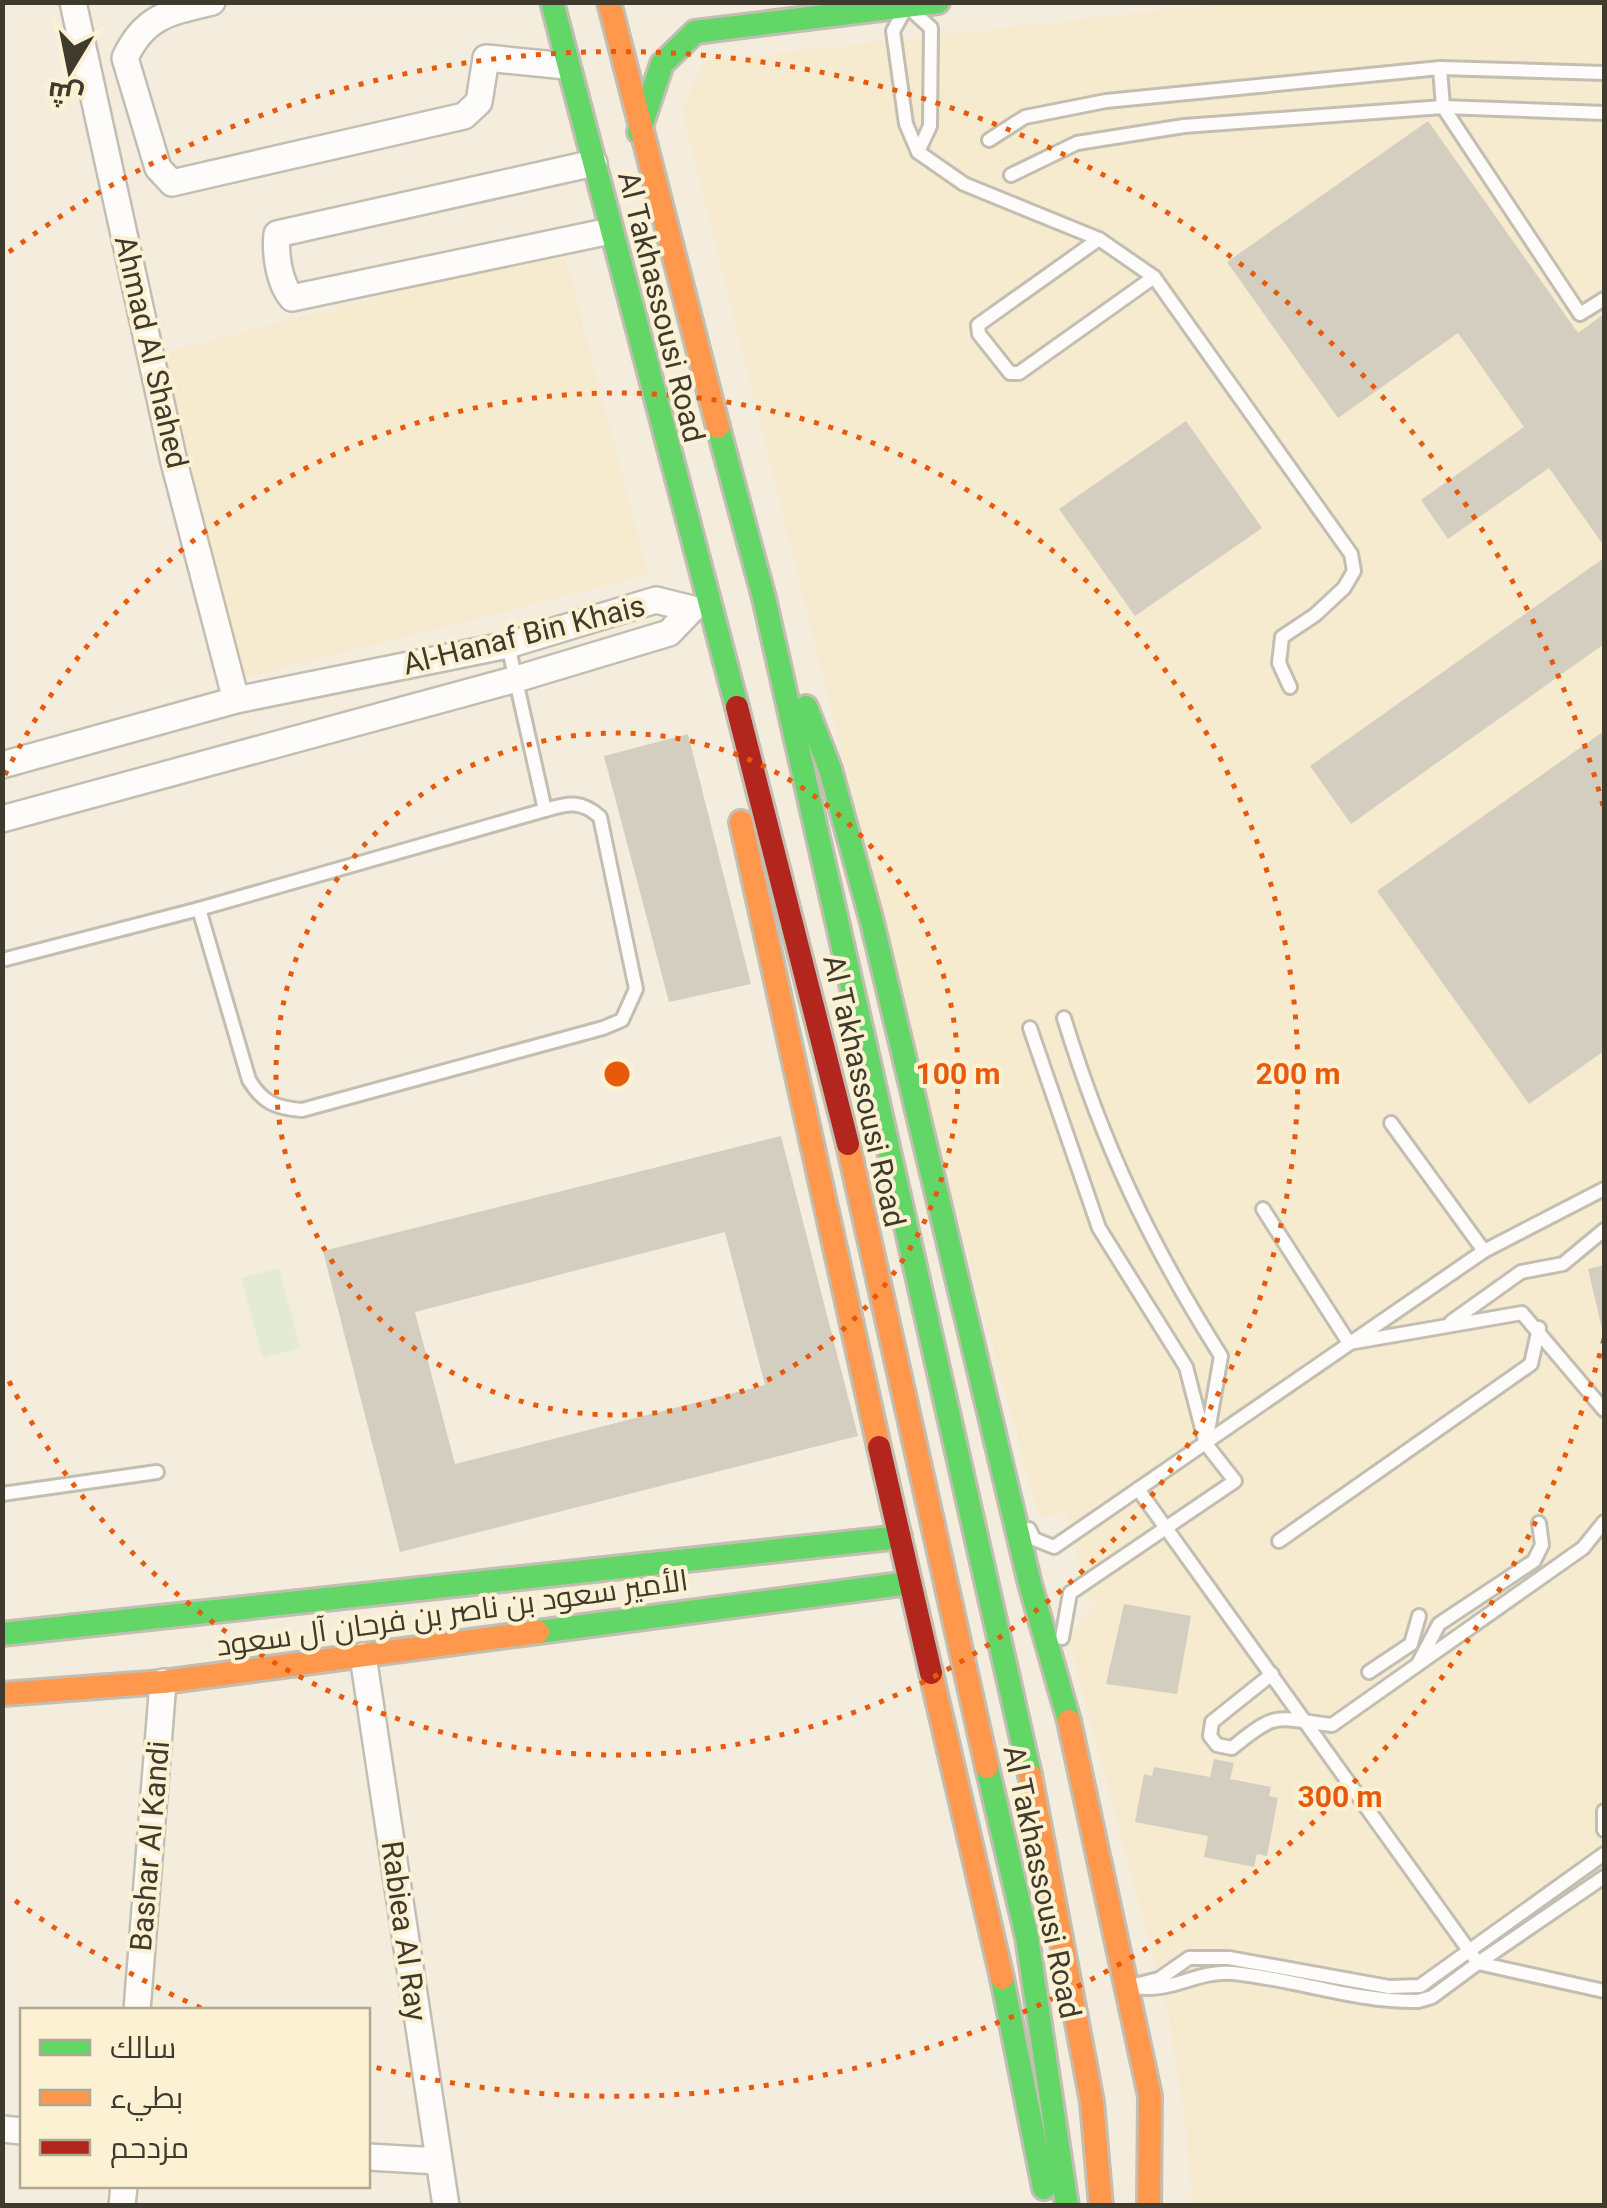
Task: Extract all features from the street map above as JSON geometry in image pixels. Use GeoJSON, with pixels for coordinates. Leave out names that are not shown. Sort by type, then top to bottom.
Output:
{"type":"FeatureCollection","features":[{"type":"Feature","properties":{"kind":"main road","name":"Al Takhassousi Road"},"geometry":{"type":"LineString","coordinates":[[552,2],[668,459],[718,632],[834,1080],[931,1532],[1027,1936],[1067,2206]]}},
{"type":"Feature","properties":{"kind":"main road","name":"Al Takhassousi Road"},"geometry":{"type":"LineString","coordinates":[[609,2],[639,132],[764,598],[1036,1799],[1092,2102],[1101,2206]]}},
{"type":"Feature","properties":{"kind":"main road"},"geometry":{"type":"LineString","coordinates":[[639,132],[658,63],[672,47],[695,32],[809,10],[938,2]]}},
{"type":"Feature","properties":{"kind":"main road"},"geometry":{"type":"LineString","coordinates":[[668,459],[692,609],[909,1583],[984,1894],[1009,2033],[1048,2206]]}},
{"type":"Feature","properties":{"kind":"main road"},"geometry":{"type":"LineString","coordinates":[[764,598],[830,769],[846,826],[1030,1584],[1064,1700],[1172,2206]]}},
{"type":"Feature","properties":{"kind":"main road","name":"الأمير سعود بن ناصر بن فرحان آل سعود"},"geometry":{"type":"LineString","coordinates":[[2,1634],[900,1538]]}},
{"type":"Feature","properties":{"kind":"main road","name":"الأمير سعود بن ناصر بن فرحان آل سعود"},"geometry":{"type":"LineString","coordinates":[[2,1694],[163,1682],[909,1583]]}},
{"type":"Feature","properties":{"kind":"main road"},"geometry":{"type":"LineString","coordinates":[[1128,2206],[1150,2096]]}},
{"type":"Feature","properties":{"kind":"main road"},"geometry":{"type":"LineString","coordinates":[[1149,2206],[1150,2096]]}},
{"type":"Feature","properties":{"kind":"street","name":"Ahmad Al Shahed"},"geometry":{"type":"LineString","coordinates":[[73,2],[174,462],[236,700]]}},
{"type":"Feature","properties":{"kind":"street"},"geometry":{"type":"LineString","coordinates":[[212,2],[172,12],[137,31],[125,58],[158,168],[172,183],[464,116],[479,102],[486,58],[566,66]]}},
{"type":"Feature","properties":{"kind":"street"},"geometry":{"type":"LineString","coordinates":[[594,163],[277,234],[275,249],[286,291],[292,298],[610,231]]}},
{"type":"Feature","properties":{"kind":"street","name":"Al-Hanaf Bin Khais"},"geometry":{"type":"LineString","coordinates":[[2,765],[236,700],[508,645],[656,600],[692,609]]}},
{"type":"Feature","properties":{"kind":"street","name":"Al-Hanaf Bin Khais"},"geometry":{"type":"LineString","coordinates":[[2,820],[513,680],[669,632],[692,609]]}},
{"type":"Feature","properties":{"kind":"street","name":"Rabiea Al Ray"},"geometry":{"type":"LineString","coordinates":[[363,1656],[446,2206]]}},
{"type":"Feature","properties":{"kind":"street","name":"Bashar Al Kandi"},"geometry":{"type":"LineString","coordinates":[[137,2008],[163,1682]]}},
{"type":"Feature","properties":{"kind":"street"},"geometry":{"type":"LineString","coordinates":[[370,2157],[438,2162]]}},
{"type":"Feature","properties":{"kind":"lane"},"geometry":{"type":"LineString","coordinates":[[918,152],[930,126],[931,28],[907,6],[893,32],[906,124],[918,152],[964,184],[1099,239],[1154,277],[1351,554],[1354,572],[1344,588],[1282,637],[1279,663],[1290,687]]}},
{"type":"Feature","properties":{"kind":"lane"},"geometry":{"type":"LineString","coordinates":[[989,140],[1025,117],[1106,101],[1440,68],[1604,73]]}},
{"type":"Feature","properties":{"kind":"lane"},"geometry":{"type":"LineString","coordinates":[[1440,68],[1443,107],[1580,314],[1604,299]]}},
{"type":"Feature","properties":{"kind":"lane"},"geometry":{"type":"LineString","coordinates":[[1012,175],[1077,144],[1184,126],[1443,107],[1604,113]]}},
{"type":"Feature","properties":{"kind":"lane"},"geometry":{"type":"LineString","coordinates":[[1099,239],[978,325],[979,334],[1010,373],[1019,373],[1154,277]]}},
{"type":"Feature","properties":{"kind":"lane"},"geometry":{"type":"LineString","coordinates":[[508,645],[545,810]]}},
{"type":"Feature","properties":{"kind":"lane"},"geometry":{"type":"LineString","coordinates":[[2,960],[200,909],[572,802],[587,806],[600,817],[636,989],[622,1020],[602,1028],[302,1110],[278,1108],[259,1098],[249,1080],[200,909]]}},
{"type":"Feature","properties":{"kind":"lane"},"geometry":{"type":"LineString","coordinates":[[1064,1018],[1094,1117],[1139,1215],[1221,1356],[1206,1444]]}},
{"type":"Feature","properties":{"kind":"lane"},"geometry":{"type":"LineString","coordinates":[[1030,1028],[1099,1228],[1186,1367],[1206,1444],[1234,1482],[1070,1593],[1062,1621],[1064,1700]]}},
{"type":"Feature","properties":{"kind":"lane"},"geometry":{"type":"LineString","coordinates":[[1391,1123],[1484,1251]]}},
{"type":"Feature","properties":{"kind":"lane"},"geometry":{"type":"LineString","coordinates":[[1008,1486],[1034,1539],[1054,1546],[1484,1251],[1604,1189]]}},
{"type":"Feature","properties":{"kind":"lane"},"geometry":{"type":"LineString","coordinates":[[1262,1209],[1349,1343]]}},
{"type":"Feature","properties":{"kind":"lane"},"geometry":{"type":"LineString","coordinates":[[1446,1326],[1522,1272],[1564,1264],[1604,1230]]}},
{"type":"Feature","properties":{"kind":"lane"},"geometry":{"type":"LineString","coordinates":[[1349,1343],[1522,1313],[1539,1328],[1604,1410]]}},
{"type":"Feature","properties":{"kind":"lane"},"geometry":{"type":"LineString","coordinates":[[1279,1542],[1530,1364],[1539,1328]]}},
{"type":"Feature","properties":{"kind":"lane"},"geometry":{"type":"LineString","coordinates":[[2,1494],[157,1472]]}},
{"type":"Feature","properties":{"kind":"lane"},"geometry":{"type":"LineString","coordinates":[[1138,1489],[1478,1963],[1604,1991]]}},
{"type":"Feature","properties":{"kind":"lane"},"geometry":{"type":"LineString","coordinates":[[1418,1665],[1440,1624],[1534,1561],[1542,1545],[1539,1522]]}},
{"type":"Feature","properties":{"kind":"lane"},"geometry":{"type":"LineString","coordinates":[[1272,1674],[1212,1722],[1210,1736],[1217,1746],[1232,1748],[1263,1722],[1284,1715],[1332,1725],[1583,1548],[1604,1522]]}},
{"type":"Feature","properties":{"kind":"lane"},"geometry":{"type":"LineString","coordinates":[[1369,1672],[1412,1644],[1419,1616]]}},
{"type":"Feature","properties":{"kind":"lane"},"geometry":{"type":"LineString","coordinates":[[1604,1812],[1604,1830]]}},
{"type":"Feature","properties":{"kind":"lane"},"geometry":{"type":"LineString","coordinates":[[1128,1986],[1159,1979],[1189,1958],[1229,1958],[1402,1989],[1420,1986],[1604,1854]]}},
{"type":"Feature","properties":{"kind":"lane"},"geometry":{"type":"LineString","coordinates":[[1128,1986],[1160,1991],[1184,1980],[1229,1972],[1418,2001],[1432,1997],[1604,1877]]}},
{"type":"Feature","properties":{"kind":"shaded area"},"geometry":{"type":"Polygon","coordinates":[[[1229,3],[1604,3],[1604,2205],[1192,2205],[1185,2120],[1167,2008],[1075,1664],[1072,1644],[1076,1626],[1096,1606],[1086,1590],[1066,1512],[1039,1518],[968,1257],[682,109],[705,61],[1229,3]]]}},
{"type":"Feature","properties":{"kind":"shaded area"},"geometry":{"type":"Polygon","coordinates":[[[564,249],[648,575],[242,678],[164,352],[564,249]]]}},
{"type":"Feature","properties":{"kind":"green space"},"geometry":{"type":"Polygon","coordinates":[[[279,1268],[300,1348],[263,1358],[241,1278],[279,1268]]]}},
{"type":"Feature","properties":{"kind":"building"},"geometry":{"type":"Polygon","coordinates":[[[1428,121],[1578,333],[1604,314],[1604,546],[1549,468],[1448,539],[1421,500],[1524,427],[1458,333],[1338,418],[1227,262],[1428,121]]]}},
{"type":"Feature","properties":{"kind":"building"},"geometry":{"type":"Polygon","coordinates":[[[1186,421],[1262,528],[1135,616],[1059,509],[1186,421]]]}},
{"type":"Feature","properties":{"kind":"building"},"geometry":{"type":"Polygon","coordinates":[[[1604,558],[1604,644],[1351,824],[1310,766],[1604,558]]]}},
{"type":"Feature","properties":{"kind":"building"},"geometry":{"type":"Polygon","coordinates":[[[1604,731],[1604,1051],[1529,1104],[1377,891],[1604,731]]]}},
{"type":"Feature","properties":{"kind":"building"},"geometry":{"type":"Polygon","coordinates":[[[688,734],[751,984],[669,1002],[604,756],[688,734]]]}},
{"type":"Feature","properties":{"kind":"building"},"geometry":{"type":"Polygon","coordinates":[[[781,1136],[858,1436],[400,1552],[323,1251],[781,1136]],[[725,1232],[415,1312],[455,1464],[765,1385],[725,1232]]]}},
{"type":"Feature","properties":{"kind":"building"},"geometry":{"type":"Polygon","coordinates":[[[1604,1265],[1604,1332],[1603,1333],[1588,1269],[1604,1265]]]}},
{"type":"Feature","properties":{"kind":"building"},"geometry":{"type":"Polygon","coordinates":[[[1124,1604],[1191,1616],[1177,1694],[1106,1684],[1124,1604]]]}},
{"type":"Feature","properties":{"kind":"building"},"geometry":{"type":"Polygon","coordinates":[[[1214,1759],[1234,1763],[1230,1779],[1271,1787],[1269,1796],[1278,1798],[1267,1856],[1257,1854],[1254,1867],[1204,1857],[1208,1836],[1135,1822],[1144,1774],[1152,1776],[1154,1767],[1210,1777],[1214,1759]]]}},
{"type":"Feature","properties":{"kind":"traffic: fast"},"geometry":{"type":"LineString","coordinates":[[552,2],[737,707]]}},
{"type":"Feature","properties":{"kind":"traffic: fast"},"geometry":{"type":"LineString","coordinates":[[639,132],[662,64],[695,32],[938,2]]}},
{"type":"Feature","properties":{"kind":"traffic: fast"},"geometry":{"type":"LineString","coordinates":[[718,427],[764,598],[1030,1775]]}},
{"type":"Feature","properties":{"kind":"traffic: fast"},"geometry":{"type":"LineString","coordinates":[[806,707],[830,769],[872,922],[1030,1584],[1069,1721]]}},
{"type":"Feature","properties":{"kind":"traffic: fast"},"geometry":{"type":"LineString","coordinates":[[2,1634],[900,1537]]}},
{"type":"Feature","properties":{"kind":"traffic: fast"},"geometry":{"type":"LineString","coordinates":[[538,1632],[909,1583]]}},
{"type":"Feature","properties":{"kind":"traffic: fast"},"geometry":{"type":"LineString","coordinates":[[987,1767],[1027,1937],[1067,2206]]}},
{"type":"Feature","properties":{"kind":"traffic: fast"},"geometry":{"type":"LineString","coordinates":[[1002,1978],[1044,2188]]}},
{"type":"Feature","properties":{"kind":"traffic: slow"},"geometry":{"type":"LineString","coordinates":[[609,2],[718,427]]}},
{"type":"Feature","properties":{"kind":"traffic: slow"},"geometry":{"type":"LineString","coordinates":[[741,822],[879,1447]]}},
{"type":"Feature","properties":{"kind":"traffic: slow"},"geometry":{"type":"LineString","coordinates":[[848,1144],[987,1767]]}},
{"type":"Feature","properties":{"kind":"traffic: slow"},"geometry":{"type":"LineString","coordinates":[[2,1694],[163,1682],[538,1632]]}},
{"type":"Feature","properties":{"kind":"traffic: slow"},"geometry":{"type":"LineString","coordinates":[[931,1673],[1002,1978]]}},
{"type":"Feature","properties":{"kind":"traffic: slow"},"geometry":{"type":"LineString","coordinates":[[1069,1721],[1150,2096],[1149,2206]]}},
{"type":"Feature","properties":{"kind":"traffic: slow"},"geometry":{"type":"LineString","coordinates":[[1030,1775],[1092,2102],[1101,2206]]}},
{"type":"Feature","properties":{"kind":"traffic: jam"},"geometry":{"type":"LineString","coordinates":[[737,707],[848,1144]]}},
{"type":"Feature","properties":{"kind":"traffic: jam"},"geometry":{"type":"LineString","coordinates":[[879,1447],[931,1673]]}}]}
